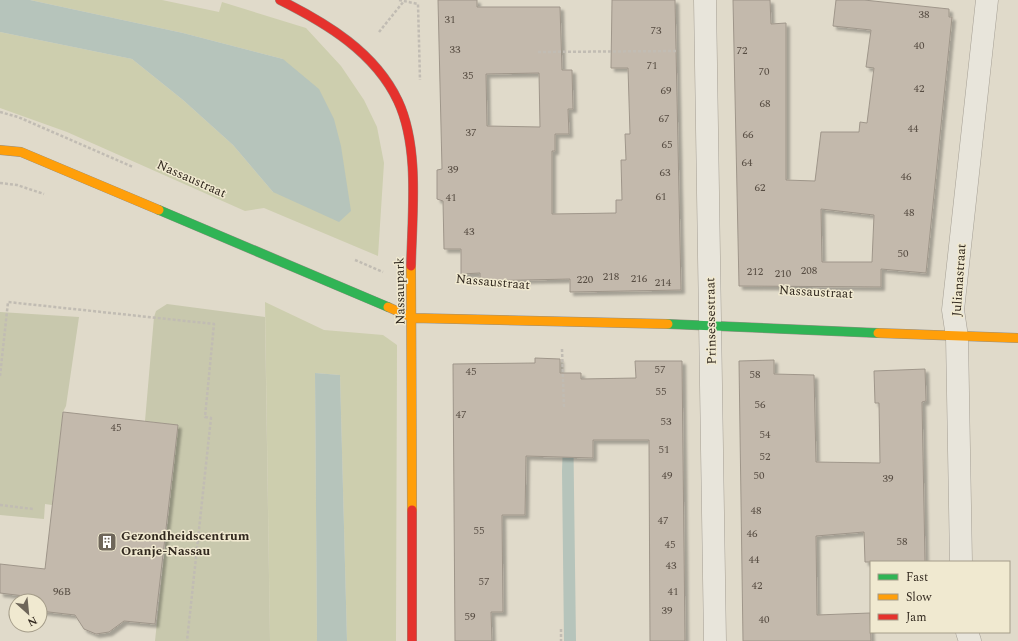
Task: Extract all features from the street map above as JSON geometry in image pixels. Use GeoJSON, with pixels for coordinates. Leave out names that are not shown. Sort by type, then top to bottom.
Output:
{"type":"FeatureCollection","features":[{"type":"Feature","properties":{"kind":"main road","name":"Nassaupark"},"geometry":{"type":"LineString","coordinates":[[280,0],[311,15],[343,35],[382,73],[398,102],[408,134],[411,180],[413,318],[412,641]]}},
{"type":"Feature","properties":{"kind":"main road"},"geometry":{"type":"LineString","coordinates":[[0,150],[21,152],[413,318],[709,325],[957,337],[1018,338]]}},
{"type":"Feature","properties":{"kind":"street","name":"Prinsessestraat"},"geometry":{"type":"LineString","coordinates":[[705,0],[709,325],[716,641]]}},
{"type":"Feature","properties":{"kind":"street","name":"Julianastraat"},"geometry":{"type":"LineString","coordinates":[[961,561],[957,337],[953,310],[987,0]]}},
{"type":"Feature","properties":{"kind":"path"},"geometry":{"type":"LineString","coordinates":[[399,0],[418,4],[420,81]]}},
{"type":"Feature","properties":{"kind":"path"},"geometry":{"type":"LineString","coordinates":[[362,54],[404,1]]}},
{"type":"Feature","properties":{"kind":"path"},"geometry":{"type":"LineString","coordinates":[[538,52],[706,50]]}},
{"type":"Feature","properties":{"kind":"path","name":"Nassaustraat"},"geometry":{"type":"LineString","coordinates":[[0,112],[18,117],[136,168]]}},
{"type":"Feature","properties":{"kind":"path"},"geometry":{"type":"LineString","coordinates":[[352,260],[412,284]]}},
{"type":"Feature","properties":{"kind":"path"},"geometry":{"type":"LineString","coordinates":[[0,376],[8,302],[214,324],[205,417],[211,418],[187,641]]}},
{"type":"Feature","properties":{"kind":"path"},"geometry":{"type":"LineString","coordinates":[[562,346],[564,408]]}},
{"type":"Feature","properties":{"kind":"path"},"geometry":{"type":"LineString","coordinates":[[0,505],[33,509]]}},
{"type":"Feature","properties":{"kind":"path"},"geometry":{"type":"LineString","coordinates":[[561,629],[561,641]]}},
{"type":"Feature","properties":{"kind":"green space"},"geometry":{"type":"Polygon","coordinates":[[[30,0],[162,0],[219,12],[222,2],[306,28],[341,66],[364,100],[377,127],[384,163],[378,256],[264,208],[245,211],[67,132],[0,108],[0,32],[132,59],[183,100],[233,145],[273,192],[283,59],[183,33],[30,0]]]}},
{"type":"Feature","properties":{"kind":"green space"},"geometry":{"type":"Polygon","coordinates":[[[265,302],[324,330],[383,335],[397,345],[396,641],[347,641],[340,375],[315,373],[317,641],[270,641],[265,302]]]}},
{"type":"Feature","properties":{"kind":"green space"},"geometry":{"type":"Polygon","coordinates":[[[167,304],[265,317],[270,641],[155,641],[178,426],[145,421],[154,317],[156,311],[167,304]]]}},
{"type":"Feature","properties":{"kind":"green space"},"geometry":{"type":"Polygon","coordinates":[[[0,312],[79,317],[66,406],[63,412],[52,505],[45,504],[44,519],[0,515],[0,312]]]}},
{"type":"Feature","properties":{"kind":"shaded area"},"geometry":{"type":"Polygon","coordinates":[[[0,0],[30,0],[183,33],[283,59],[319,89],[334,119],[341,146],[351,211],[339,222],[273,192],[233,145],[183,100],[132,59],[0,32],[0,0]]]}},
{"type":"Feature","properties":{"kind":"shaded area"},"geometry":{"type":"Polygon","coordinates":[[[315,373],[340,375],[347,641],[317,641],[315,373]]]}},
{"type":"Feature","properties":{"kind":"shaded area"},"geometry":{"type":"Polygon","coordinates":[[[564,414],[573,414],[576,641],[564,641],[562,471],[564,414]]]}},
{"type":"Feature","properties":{"kind":"building"},"geometry":{"type":"Polygon","coordinates":[[[438,0],[477,0],[477,7],[560,7],[562,70],[572,70],[573,109],[568,109],[569,134],[555,134],[555,151],[552,151],[552,214],[616,213],[616,200],[622,200],[621,160],[626,160],[625,134],[630,134],[628,68],[611,68],[612,0],[675,0],[681,290],[570,292],[570,279],[480,281],[480,273],[461,274],[461,249],[444,249],[443,201],[437,199],[437,170],[442,169],[438,0]],[[539,73],[486,74],[487,126],[540,127],[539,73]]]}},
{"type":"Feature","properties":{"kind":"building"},"geometry":{"type":"Polygon","coordinates":[[[733,0],[770,0],[771,24],[786,23],[786,180],[815,181],[821,132],[859,132],[860,122],[867,123],[874,68],[866,67],[871,30],[833,26],[836,0],[864,0],[949,9],[949,17],[952,17],[926,273],[881,269],[881,287],[739,286],[733,0]],[[821,209],[822,262],[872,262],[874,215],[821,209]]]}},
{"type":"Feature","properties":{"kind":"building"},"geometry":{"type":"Polygon","coordinates":[[[535,358],[560,359],[560,373],[581,373],[581,379],[636,378],[635,361],[682,361],[685,641],[650,641],[649,440],[593,440],[593,458],[526,456],[525,515],[502,515],[503,612],[491,612],[492,641],[455,641],[453,364],[535,363],[535,358]]]}},
{"type":"Feature","properties":{"kind":"building"},"geometry":{"type":"Polygon","coordinates":[[[774,360],[774,374],[814,375],[816,462],[880,463],[879,403],[875,403],[874,371],[925,369],[926,401],[922,402],[925,561],[865,562],[864,532],[816,536],[817,615],[870,613],[871,641],[743,641],[739,361],[774,360]]]}},
{"type":"Feature","properties":{"kind":"building","name":"Gezondheidscentrum Oranje-Nassau"},"geometry":{"type":"Polygon","coordinates":[[[63,412],[178,425],[155,624],[124,621],[109,632],[96,634],[84,629],[75,615],[48,612],[48,593],[0,593],[0,564],[45,569],[63,412]]]}},
{"type":"Feature","properties":{"kind":"traffic: fast"},"geometry":{"type":"LineString","coordinates":[[159,210],[388,307]]}},
{"type":"Feature","properties":{"kind":"traffic: fast"},"geometry":{"type":"LineString","coordinates":[[668,324],[878,333]]}},
{"type":"Feature","properties":{"kind":"traffic: slow"},"geometry":{"type":"LineString","coordinates":[[0,150],[21,152],[159,210]]}},
{"type":"Feature","properties":{"kind":"traffic: slow"},"geometry":{"type":"LineString","coordinates":[[411,266],[412,510]]}},
{"type":"Feature","properties":{"kind":"traffic: slow"},"geometry":{"type":"LineString","coordinates":[[388,307],[413,318],[668,324]]}},
{"type":"Feature","properties":{"kind":"traffic: slow"},"geometry":{"type":"LineString","coordinates":[[878,333],[1018,338]]}},
{"type":"Feature","properties":{"kind":"traffic: jam"},"geometry":{"type":"LineString","coordinates":[[280,0],[315,19],[348,41],[376,68],[398,101],[405,119],[412,160],[413,204],[411,266]]}},
{"type":"Feature","properties":{"kind":"traffic: jam"},"geometry":{"type":"LineString","coordinates":[[412,510],[412,641]]}},
{"type":"Feature","properties":{"kind":"place","name":"Gezondheidscentrum Oranje-Nassau"},"geometry":{"type":"Point","coordinates":[107,542]}}]}
